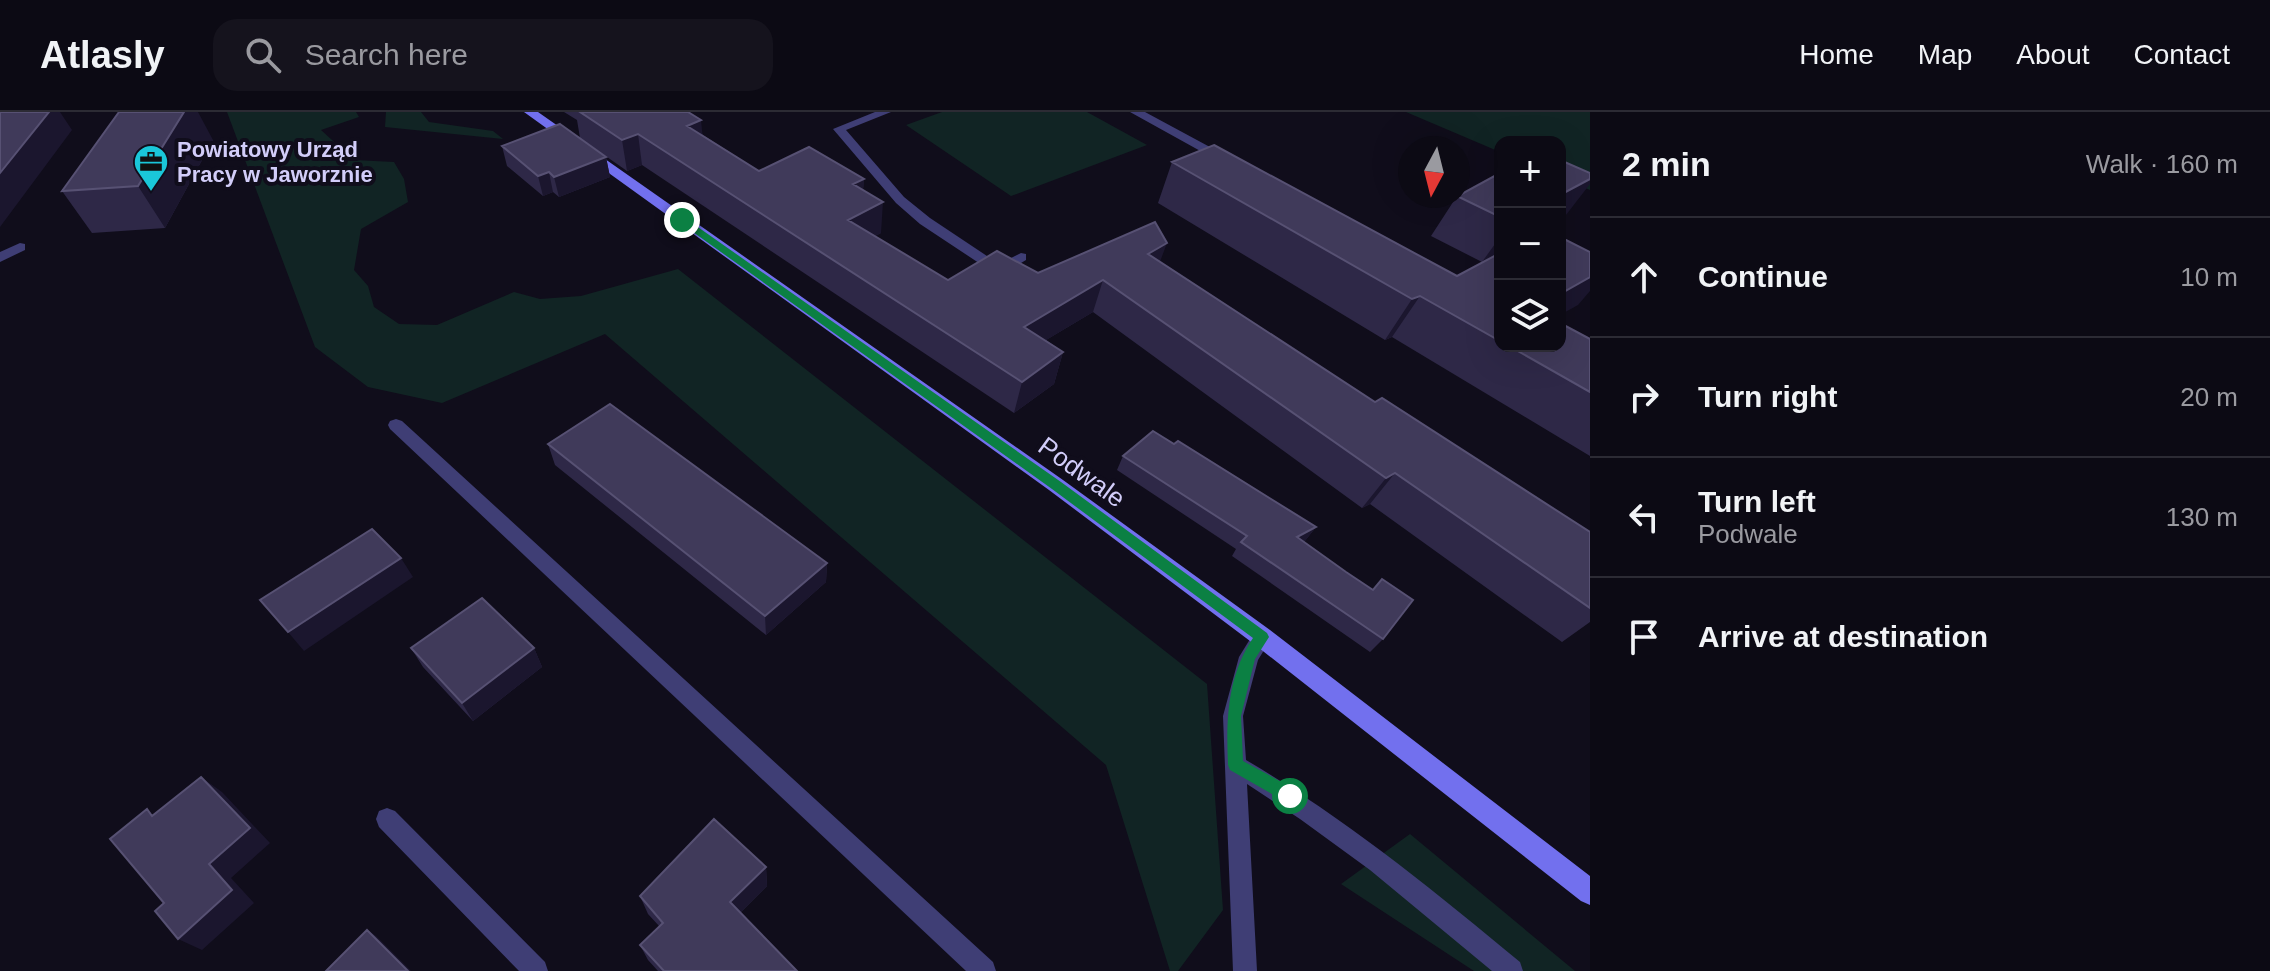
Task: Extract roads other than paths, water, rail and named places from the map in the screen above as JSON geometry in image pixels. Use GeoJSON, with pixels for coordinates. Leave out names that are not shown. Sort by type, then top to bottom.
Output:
{"type":"FeatureCollection","features":[{"type":"Feature","properties":{"kind":"street","name":"Podwale"},"geometry":{"type":"LineString","coordinates":[[530,112],[1056,485],[1262,637],[1590,892]]}},
{"type":"Feature","properties":{"kind":"street"},"geometry":{"type":"LineString","coordinates":[[1136,112],[1243,168]]}},
{"type":"Feature","properties":{"kind":"street"},"geometry":{"type":"LineString","coordinates":[[0,258],[20,247]]}},
{"type":"Feature","properties":{"kind":"lane"},"geometry":{"type":"LineString","coordinates":[[885,112],[839,129],[891,191],[925,221],[999,270],[1021,257]]}},
{"type":"Feature","properties":{"kind":"lane"},"geometry":{"type":"LineString","coordinates":[[396,425],[984,971]]}},
{"type":"Feature","properties":{"kind":"lane"},"geometry":{"type":"LineString","coordinates":[[1245,971],[1233,716],[1249,657],[1262,637]]}},
{"type":"Feature","properties":{"kind":"lane"},"geometry":{"type":"LineString","coordinates":[[1235,765],[1290,796],[1404,882],[1511,971]]}},
{"type":"Feature","properties":{"kind":"lane"},"geometry":{"type":"LineString","coordinates":[[387,819],[536,971]]}},
{"type":"Feature","properties":{"kind":"place","name":"Powiatowy Urząd Pracy w Jaworznie"},"geometry":{"type":"Point","coordinates":[151,193]}}]}
